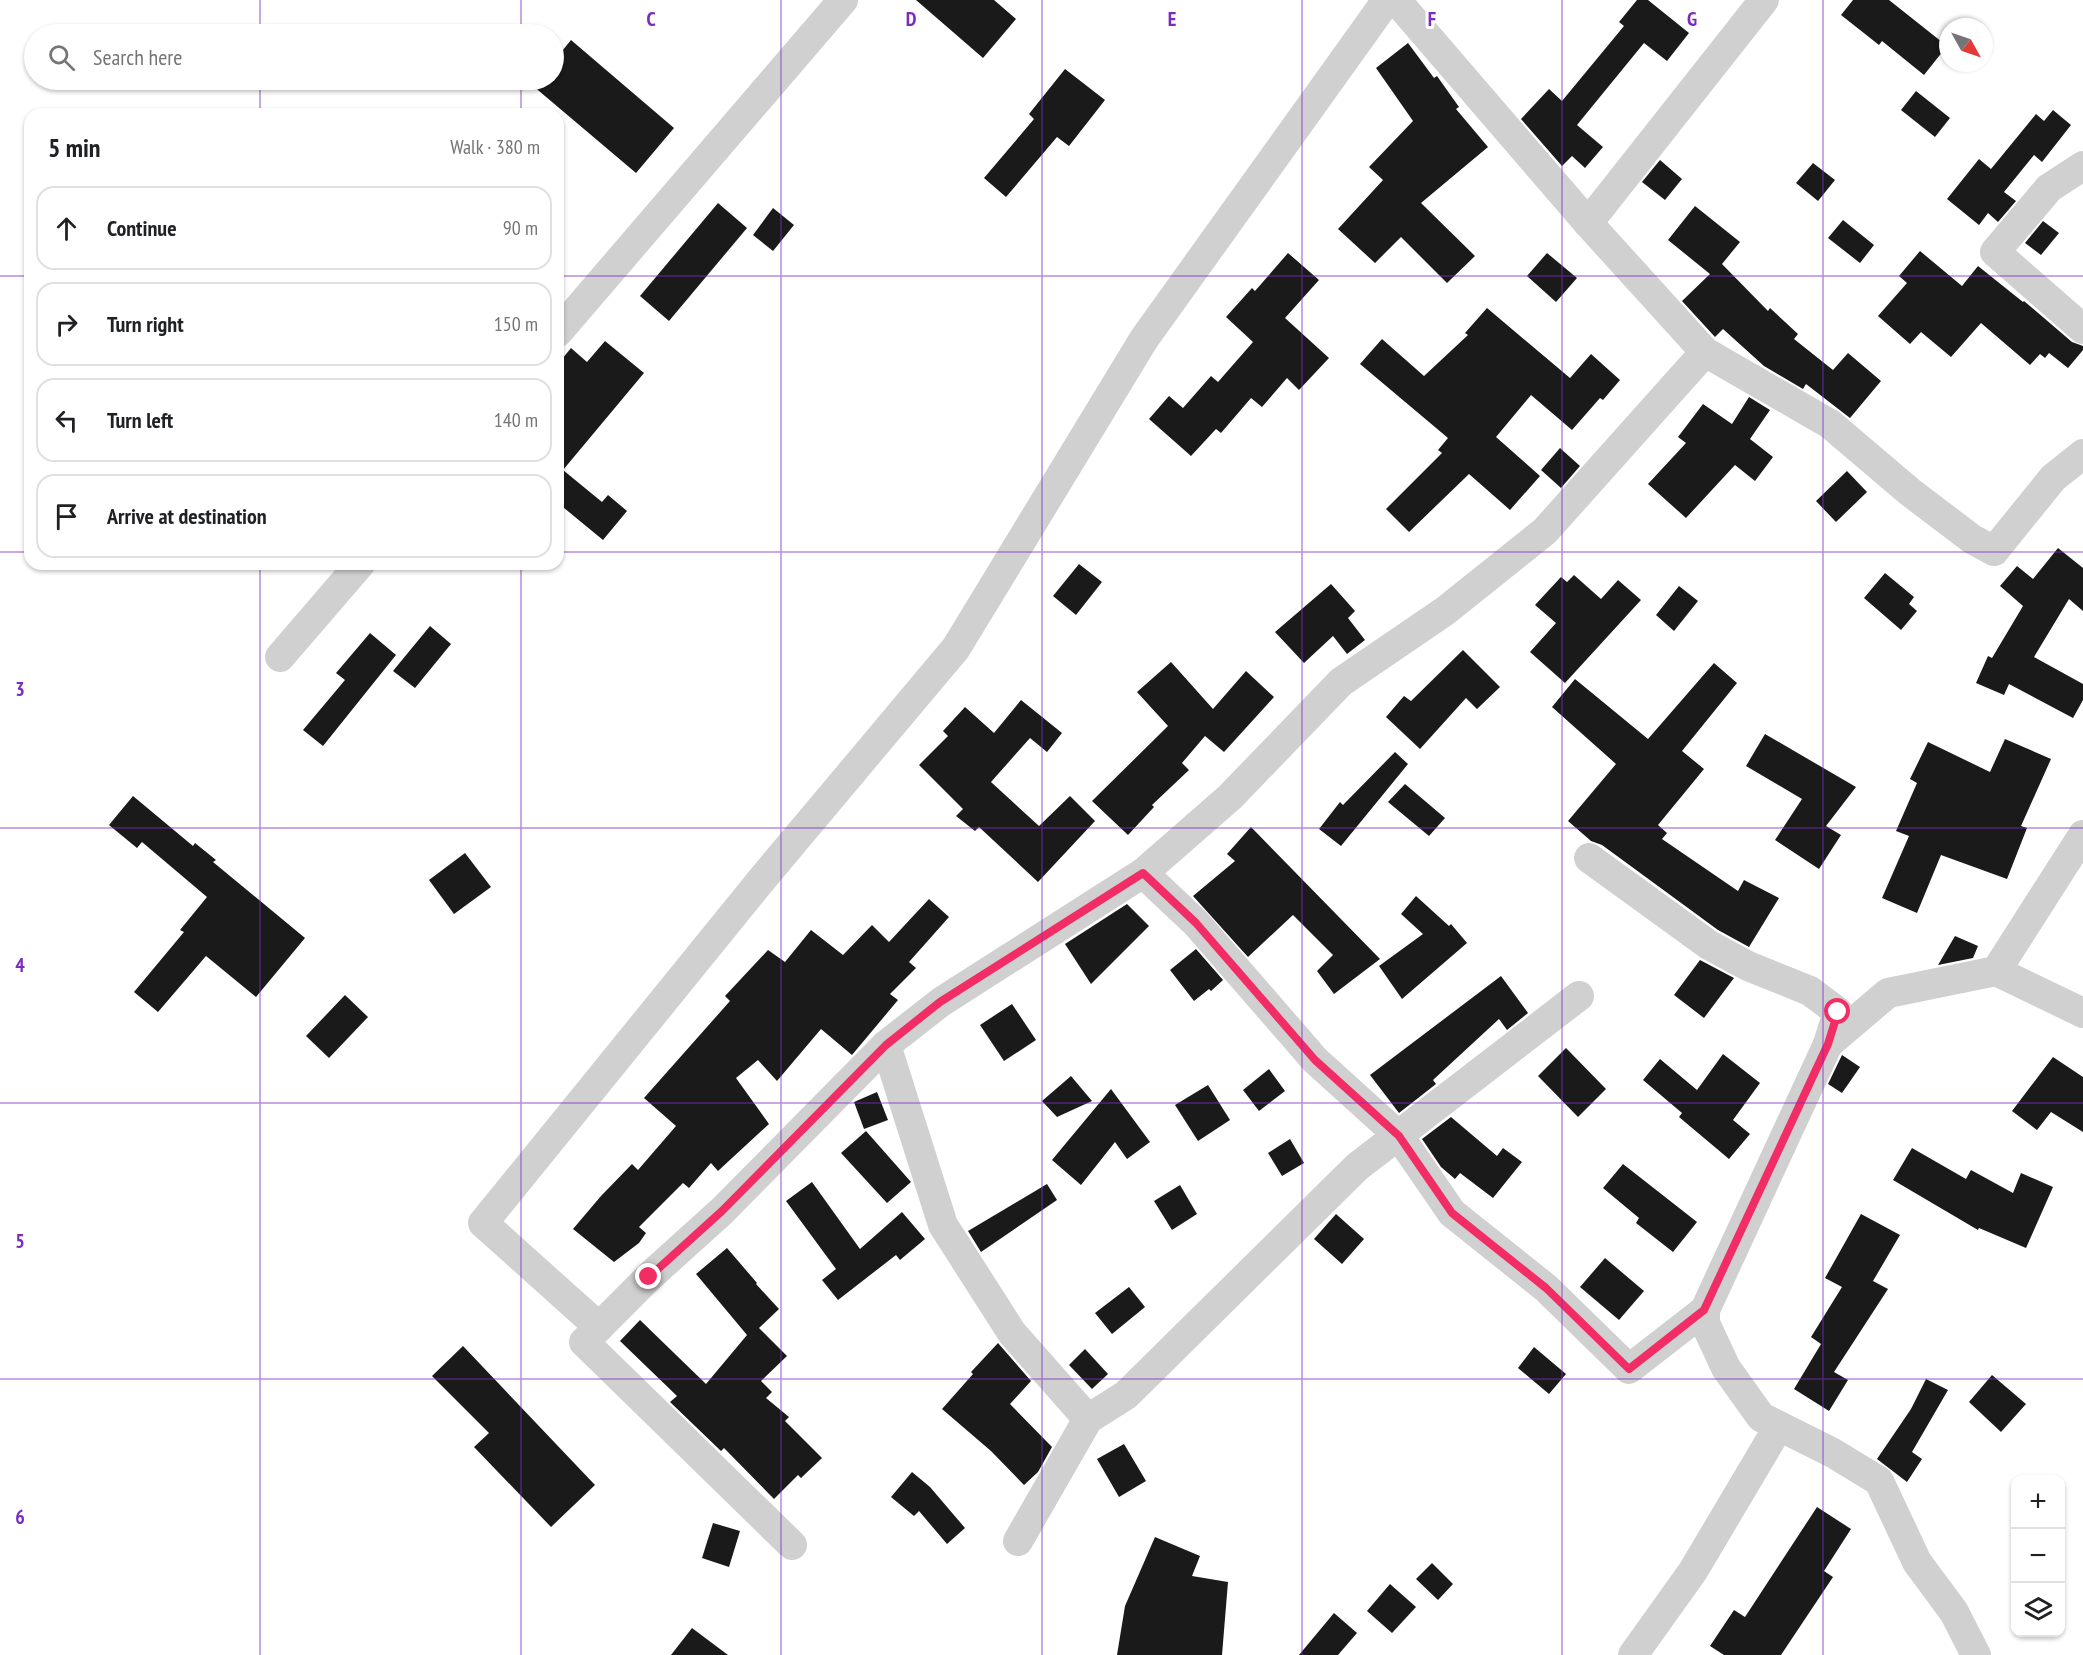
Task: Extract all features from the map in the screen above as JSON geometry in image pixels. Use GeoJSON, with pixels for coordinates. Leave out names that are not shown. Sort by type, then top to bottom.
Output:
{"type":"FeatureCollection","features":[{"type":"Feature","properties":{"kind":"street"},"geometry":{"type":"LineString","coordinates":[[564,325],[843,0]]}},
{"type":"Feature","properties":{"kind":"street"},"geometry":{"type":"LineString","coordinates":[[599,1327],[483,1223],[763,878],[956,648],[1144,339],[1387,0]]}},
{"type":"Feature","properties":{"kind":"street"},"geometry":{"type":"LineString","coordinates":[[1396,0],[1588,223],[1705,352],[1830,424],[1910,492],[1972,539],[1994,551],[2053,478],[2083,454]]}},
{"type":"Feature","properties":{"kind":"street"},"geometry":{"type":"LineString","coordinates":[[1588,223],[1764,0]]}},
{"type":"Feature","properties":{"kind":"street"},"geometry":{"type":"LineString","coordinates":[[2083,166],[2049,188],[1995,252],[2083,329]]}},
{"type":"Feature","properties":{"kind":"street"},"geometry":{"type":"LineString","coordinates":[[792,1545],[584,1342],[649,1277],[722,1211],[886,1045],[940,1002],[1143,873],[1230,797],[1341,682],[1446,611],[1545,531],[1705,352]]}},
{"type":"Feature","properties":{"kind":"street"},"geometry":{"type":"LineString","coordinates":[[280,657],[355,570]]}},
{"type":"Feature","properties":{"kind":"street"},"geometry":{"type":"LineString","coordinates":[[1996,972],[2083,835]]}},
{"type":"Feature","properties":{"kind":"street"},"geometry":{"type":"LineString","coordinates":[[1143,873],[1196,923],[1315,1060],[1399,1136],[1452,1213],[1546,1288],[1629,1369],[1704,1310],[1828,1044],[1838,1012],[1810,991],[1748,966],[1709,945],[1589,858]]}},
{"type":"Feature","properties":{"kind":"street"},"geometry":{"type":"LineString","coordinates":[[1828,1044],[1888,993],[1996,972],[2083,1013]]}},
{"type":"Feature","properties":{"kind":"street"},"geometry":{"type":"LineString","coordinates":[[1018,1541],[1088,1419],[1126,1395],[1357,1167],[1579,996]]}},
{"type":"Feature","properties":{"kind":"street"},"geometry":{"type":"LineString","coordinates":[[886,1045],[943,1225],[1012,1333],[1088,1419]]}},
{"type":"Feature","properties":{"kind":"street"},"geometry":{"type":"LineString","coordinates":[[1704,1310],[1705,1323],[1726,1368],[1761,1418],[1833,1453],[1879,1481],[1917,1562],[1954,1612],[1976,1655]]}},
{"type":"Feature","properties":{"kind":"street"},"geometry":{"type":"LineString","coordinates":[[1633,1655],[1693,1571],[1779,1426]]}},
{"type":"Feature","properties":{"kind":"building"},"geometry":{"type":"Polygon","coordinates":[[[916,0],[994,0],[1016,19],[983,58],[916,0]]]}},
{"type":"Feature","properties":{"kind":"building"},"geometry":{"type":"Polygon","coordinates":[[[1637,0],[1648,0],[1689,33],[1667,61],[1644,43],[1577,125],[1603,147],[1585,168],[1572,156],[1562,166],[1521,119],[1549,89],[1562,101],[1624,26],[1619,22],[1637,0]]]}},
{"type":"Feature","properties":{"kind":"building"},"geometry":{"type":"Polygon","coordinates":[[[1853,0],[1889,0],[1939,40],[1939,56],[1924,75],[1882,41],[1879,45],[1841,15],[1853,0]]]}},
{"type":"Feature","properties":{"kind":"building"},"geometry":{"type":"Polygon","coordinates":[[[571,40],[674,128],[636,173],[564,112],[564,108],[559,108],[538,90],[564,90],[564,49],[571,40]]]}},
{"type":"Feature","properties":{"kind":"building"},"geometry":{"type":"Polygon","coordinates":[[[1408,43],[1434,78],[1437,76],[1459,107],[1456,109],[1488,147],[1421,203],[1475,256],[1447,283],[1401,237],[1375,263],[1338,229],[1383,180],[1369,167],[1413,121],[1376,68],[1408,43]]]}},
{"type":"Feature","properties":{"kind":"building"},"geometry":{"type":"Polygon","coordinates":[[[1065,69],[1105,100],[1069,146],[1057,137],[1006,197],[984,178],[1034,119],[1029,114],[1065,69]]]}},
{"type":"Feature","properties":{"kind":"building"},"geometry":{"type":"Polygon","coordinates":[[[1916,91],[1950,118],[1935,137],[1901,110],[1916,91]]]}},
{"type":"Feature","properties":{"kind":"building"},"geometry":{"type":"Polygon","coordinates":[[[2053,110],[2071,125],[2042,162],[2034,155],[2004,192],[2016,201],[1998,222],[1988,213],[1979,225],[1947,199],[1979,159],[1991,169],[2036,114],[2044,121],[2053,110]]]}},
{"type":"Feature","properties":{"kind":"building"},"geometry":{"type":"Polygon","coordinates":[[[1660,160],[1682,179],[1665,200],[1642,182],[1660,160]]]}},
{"type":"Feature","properties":{"kind":"building"},"geometry":{"type":"Polygon","coordinates":[[[1813,163],[1835,180],[1818,201],[1796,183],[1813,163]]]}},
{"type":"Feature","properties":{"kind":"building"},"geometry":{"type":"Polygon","coordinates":[[[718,203],[747,228],[669,321],[640,296],[718,203]]]}},
{"type":"Feature","properties":{"kind":"building"},"geometry":{"type":"Polygon","coordinates":[[[1695,206],[1740,242],[1722,264],[1768,311],[1770,308],[1798,334],[1794,339],[1833,370],[1848,353],[1881,381],[1850,418],[1806,384],[1803,389],[1764,366],[1723,329],[1715,337],[1682,301],[1710,274],[1668,240],[1695,206]]]}},
{"type":"Feature","properties":{"kind":"building"},"geometry":{"type":"Polygon","coordinates":[[[773,208],[794,225],[773,251],[753,235],[773,208]]]}},
{"type":"Feature","properties":{"kind":"building"},"geometry":{"type":"Polygon","coordinates":[[[1843,220],[1874,245],[1860,263],[1828,238],[1843,220]]]}},
{"type":"Feature","properties":{"kind":"building"},"geometry":{"type":"Polygon","coordinates":[[[2043,221],[2059,233],[2041,255],[2025,243],[2043,221]]]}},
{"type":"Feature","properties":{"kind":"building"},"geometry":{"type":"Polygon","coordinates":[[[1920,251],[1962,286],[1978,266],[2072,342],[2083,346],[2083,350],[2068,368],[2049,353],[2045,358],[2040,354],[2030,365],[1981,323],[1951,357],[1921,332],[1910,344],[1878,316],[1907,283],[1899,276],[1920,251]]]}},
{"type":"Feature","properties":{"kind":"building"},"geometry":{"type":"Polygon","coordinates":[[[1288,253],[1319,280],[1285,318],[1329,358],[1299,390],[1287,378],[1262,407],[1251,398],[1221,433],[1216,429],[1191,456],[1149,419],[1169,396],[1183,408],[1211,376],[1218,382],[1253,342],[1226,317],[1252,288],[1255,291],[1288,253]]]}},
{"type":"Feature","properties":{"kind":"building"},"geometry":{"type":"Polygon","coordinates":[[[1547,253],[1577,278],[1556,302],[1527,276],[1547,253]]]}},
{"type":"Feature","properties":{"kind":"building"},"geometry":{"type":"Polygon","coordinates":[[[1487,308],[1570,378],[1591,354],[1620,380],[1603,400],[1600,398],[1572,430],[1531,395],[1496,437],[1540,476],[1510,510],[1469,474],[1409,532],[1386,509],[1442,453],[1438,450],[1448,438],[1360,364],[1382,339],[1424,376],[1468,335],[1465,333],[1487,308]]]}},
{"type":"Feature","properties":{"kind":"building"},"geometry":{"type":"Polygon","coordinates":[[[605,341],[644,373],[564,469],[564,357],[571,348],[587,362],[605,341]]]}},
{"type":"Feature","properties":{"kind":"building"},"geometry":{"type":"Polygon","coordinates":[[[1749,397],[1770,410],[1750,439],[1773,457],[1755,481],[1735,465],[1686,518],[1648,484],[1686,443],[1678,437],[1703,404],[1732,424],[1749,397]]]}},
{"type":"Feature","properties":{"kind":"building"},"geometry":{"type":"Polygon","coordinates":[[[1560,448],[1580,466],[1561,488],[1541,470],[1560,448]]]}},
{"type":"Feature","properties":{"kind":"building"},"geometry":{"type":"Polygon","coordinates":[[[564,471],[602,502],[608,495],[627,511],[603,540],[564,508],[564,471]]]}},
{"type":"Feature","properties":{"kind":"building"},"geometry":{"type":"Polygon","coordinates":[[[1847,471],[1867,492],[1836,522],[1816,501],[1847,471]]]}},
{"type":"Feature","properties":{"kind":"building"},"geometry":{"type":"Polygon","coordinates":[[[2058,548],[2083,568],[2083,611],[2069,599],[2034,657],[2083,684],[2083,700],[2073,718],[2009,684],[2004,695],[1976,683],[1988,656],[1992,658],[2023,606],[2000,586],[2017,566],[2033,579],[2058,548]]]}},
{"type":"Feature","properties":{"kind":"building"},"geometry":{"type":"Polygon","coordinates":[[[1079,564],[1102,582],[1076,615],[1053,596],[1079,564]]]}},
{"type":"Feature","properties":{"kind":"building"},"geometry":{"type":"Polygon","coordinates":[[[1885,573],[1914,597],[1909,604],[1917,611],[1901,630],[1864,598],[1885,573]]]}},
{"type":"Feature","properties":{"kind":"building"},"geometry":{"type":"Polygon","coordinates":[[[1574,575],[1601,599],[1618,580],[1641,600],[1565,683],[1530,652],[1556,623],[1535,605],[1561,577],[1567,582],[1574,575]]]}},
{"type":"Feature","properties":{"kind":"building"},"geometry":{"type":"Polygon","coordinates":[[[1331,584],[1355,611],[1348,618],[1365,640],[1347,654],[1333,636],[1304,663],[1275,632],[1331,584]]]}},
{"type":"Feature","properties":{"kind":"building"},"geometry":{"type":"Polygon","coordinates":[[[1679,586],[1698,601],[1674,631],[1656,615],[1679,586]]]}},
{"type":"Feature","properties":{"kind":"building"},"geometry":{"type":"Polygon","coordinates":[[[430,626],[451,644],[415,688],[393,671],[430,626]]]}},
{"type":"Feature","properties":{"kind":"building"},"geometry":{"type":"Polygon","coordinates":[[[370,633],[396,655],[323,746],[303,730],[345,680],[336,673],[370,633]]]}},
{"type":"Feature","properties":{"kind":"building"},"geometry":{"type":"Polygon","coordinates":[[[1463,650],[1500,687],[1477,709],[1466,698],[1420,749],[1386,717],[1404,696],[1411,701],[1463,650]]]}},
{"type":"Feature","properties":{"kind":"building"},"geometry":{"type":"Polygon","coordinates":[[[1171,662],[1213,709],[1246,671],[1274,697],[1224,752],[1205,736],[1182,763],[1189,770],[1152,805],[1154,807],[1128,835],[1092,801],[1168,726],[1137,692],[1171,662]]]}},
{"type":"Feature","properties":{"kind":"building"},"geometry":{"type":"Polygon","coordinates":[[[1714,663],[1737,683],[1682,751],[1704,769],[1658,825],[1667,833],[1662,839],[1738,891],[1744,880],[1779,898],[1749,947],[1718,930],[1602,845],[1591,841],[1568,821],[1616,764],[1552,707],[1575,679],[1648,739],[1714,663]]]}},
{"type":"Feature","properties":{"kind":"building"},"geometry":{"type":"Polygon","coordinates":[[[1021,700],[1062,733],[1047,752],[1030,738],[991,782],[1039,826],[1070,796],[1095,821],[1038,882],[979,827],[975,831],[956,816],[963,809],[919,765],[948,736],[943,731],[965,707],[994,733],[1021,700]]]}},
{"type":"Feature","properties":{"kind":"building"},"geometry":{"type":"Polygon","coordinates":[[[1765,734],[1856,787],[1826,826],[1841,835],[1819,869],[1775,840],[1802,799],[1746,766],[1765,734]]]}},
{"type":"Feature","properties":{"kind":"building"},"geometry":{"type":"Polygon","coordinates":[[[2005,739],[2051,759],[2021,826],[2027,828],[2007,879],[1941,855],[1917,913],[1882,898],[1909,836],[1896,831],[1917,783],[1910,779],[1928,742],[1990,772],[2005,739]]]}},
{"type":"Feature","properties":{"kind":"building"},"geometry":{"type":"Polygon","coordinates":[[[1395,752],[1408,764],[1341,846],[1319,829],[1340,802],[1343,805],[1395,752]]]}},
{"type":"Feature","properties":{"kind":"building"},"geometry":{"type":"Polygon","coordinates":[[[1405,784],[1445,818],[1429,836],[1388,802],[1405,784]]]}},
{"type":"Feature","properties":{"kind":"building"},"geometry":{"type":"Polygon","coordinates":[[[133,796],[193,846],[195,843],[216,860],[213,862],[305,938],[256,997],[206,956],[158,1012],[134,992],[184,932],[180,930],[207,897],[142,842],[137,848],[109,825],[133,796]]]}},
{"type":"Feature","properties":{"kind":"building"},"geometry":{"type":"Polygon","coordinates":[[[1251,827],[1380,959],[1334,994],[1317,971],[1333,955],[1293,915],[1248,957],[1193,896],[1235,861],[1227,854],[1251,827]]]}},
{"type":"Feature","properties":{"kind":"building"},"geometry":{"type":"Polygon","coordinates":[[[465,853],[491,887],[454,914],[429,880],[465,853]]]}},
{"type":"Feature","properties":{"kind":"building"},"geometry":{"type":"Polygon","coordinates":[[[1416,896],[1449,926],[1451,924],[1467,943],[1402,999],[1379,966],[1423,934],[1401,914],[1416,896]]]}},
{"type":"Feature","properties":{"kind":"building"},"geometry":{"type":"Polygon","coordinates":[[[929,899],[949,917],[909,962],[916,968],[890,994],[898,1000],[852,1055],[821,1029],[777,1081],[758,1060],[736,1078],[769,1124],[718,1171],[711,1163],[689,1188],[683,1183],[639,1227],[646,1233],[639,1243],[614,1262],[573,1229],[632,1164],[638,1170],[676,1126],[644,1098],[730,1001],[725,996],[768,950],[785,962],[811,930],[843,955],[872,925],[889,942],[929,899]]]}},
{"type":"Feature","properties":{"kind":"building"},"geometry":{"type":"Polygon","coordinates":[[[1127,904],[1149,926],[1091,984],[1065,944],[1127,904]]]}},
{"type":"Feature","properties":{"kind":"building"},"geometry":{"type":"Polygon","coordinates":[[[1955,936],[1978,946],[1973,958],[1938,965],[1955,936]]]}},
{"type":"Feature","properties":{"kind":"building"},"geometry":{"type":"Polygon","coordinates":[[[1196,949],[1223,980],[1211,991],[1209,989],[1194,1001],[1170,970],[1196,949]]]}},
{"type":"Feature","properties":{"kind":"building"},"geometry":{"type":"Polygon","coordinates":[[[1700,960],[1734,978],[1704,1018],[1674,995],[1700,960]]]}},
{"type":"Feature","properties":{"kind":"building"},"geometry":{"type":"Polygon","coordinates":[[[1501,976],[1528,1013],[1507,1030],[1499,1019],[1433,1080],[1436,1084],[1399,1113],[1370,1075],[1501,976]]]}},
{"type":"Feature","properties":{"kind":"building"},"geometry":{"type":"Polygon","coordinates":[[[345,995],[368,1017],[329,1058],[306,1036],[345,995]]]}},
{"type":"Feature","properties":{"kind":"building"},"geometry":{"type":"Polygon","coordinates":[[[1012,1004],[1036,1040],[1004,1061],[980,1025],[1012,1004]]]}},
{"type":"Feature","properties":{"kind":"building"},"geometry":{"type":"Polygon","coordinates":[[[1566,1048],[1606,1089],[1578,1117],[1538,1076],[1566,1048]]]}},
{"type":"Feature","properties":{"kind":"building"},"geometry":{"type":"Polygon","coordinates":[[[1723,1054],[1760,1083],[1733,1120],[1750,1134],[1729,1159],[1679,1117],[1682,1113],[1643,1080],[1660,1059],[1697,1090],[1723,1054]]]}},
{"type":"Feature","properties":{"kind":"building"},"geometry":{"type":"Polygon","coordinates":[[[1842,1055],[1860,1067],[1842,1093],[1828,1084],[1842,1055]]]}},
{"type":"Feature","properties":{"kind":"building"},"geometry":{"type":"Polygon","coordinates":[[[2053,1057],[2083,1077],[2083,1132],[2051,1112],[2037,1130],[2012,1111],[2053,1057]]]}},
{"type":"Feature","properties":{"kind":"building"},"geometry":{"type":"Polygon","coordinates":[[[1269,1069],[1285,1091],[1259,1111],[1243,1090],[1269,1069]]]}},
{"type":"Feature","properties":{"kind":"building"},"geometry":{"type":"Polygon","coordinates":[[[1071,1076],[1092,1101],[1057,1117],[1042,1101],[1071,1076]]]}},
{"type":"Feature","properties":{"kind":"building"},"geometry":{"type":"Polygon","coordinates":[[[1208,1085],[1230,1120],[1198,1141],[1175,1105],[1208,1085]]]}},
{"type":"Feature","properties":{"kind":"building"},"geometry":{"type":"Polygon","coordinates":[[[1111,1089],[1150,1142],[1127,1159],[1115,1142],[1081,1185],[1052,1160],[1111,1089]]]}},
{"type":"Feature","properties":{"kind":"building"},"geometry":{"type":"Polygon","coordinates":[[[877,1092],[888,1120],[864,1129],[854,1102],[877,1092]]]}},
{"type":"Feature","properties":{"kind":"building"},"geometry":{"type":"Polygon","coordinates":[[[1451,1117],[1497,1156],[1503,1148],[1522,1162],[1493,1198],[1460,1173],[1455,1179],[1441,1167],[1422,1139],[1451,1117]]]}},
{"type":"Feature","properties":{"kind":"building"},"geometry":{"type":"Polygon","coordinates":[[[866,1131],[911,1182],[887,1203],[841,1153],[866,1131]]]}},
{"type":"Feature","properties":{"kind":"building"},"geometry":{"type":"Polygon","coordinates":[[[1290,1139],[1304,1163],[1282,1176],[1268,1153],[1290,1139]]]}},
{"type":"Feature","properties":{"kind":"building"},"geometry":{"type":"Polygon","coordinates":[[[1912,1148],[1966,1179],[1971,1170],[2013,1193],[2021,1173],[2053,1187],[2026,1248],[1979,1228],[1978,1230],[1893,1180],[1912,1148]]]}},
{"type":"Feature","properties":{"kind":"building"},"geometry":{"type":"Polygon","coordinates":[[[1623,1164],[1697,1222],[1673,1252],[1636,1223],[1639,1218],[1603,1188],[1623,1164]]]}},
{"type":"Feature","properties":{"kind":"building"},"geometry":{"type":"Polygon","coordinates":[[[812,1182],[860,1249],[902,1212],[925,1239],[900,1260],[896,1255],[838,1300],[822,1280],[836,1269],[786,1201],[812,1182]]]}},
{"type":"Feature","properties":{"kind":"building"},"geometry":{"type":"Polygon","coordinates":[[[1047,1184],[1057,1200],[981,1252],[968,1231],[1047,1184]]]}},
{"type":"Feature","properties":{"kind":"building"},"geometry":{"type":"Polygon","coordinates":[[[1180,1185],[1197,1214],[1172,1230],[1154,1201],[1180,1185]]]}},
{"type":"Feature","properties":{"kind":"building"},"geometry":{"type":"Polygon","coordinates":[[[1336,1214],[1364,1239],[1342,1264],[1314,1239],[1336,1214]]]}},
{"type":"Feature","properties":{"kind":"building"},"geometry":{"type":"Polygon","coordinates":[[[1861,1214],[1900,1235],[1873,1281],[1888,1289],[1834,1372],[1848,1380],[1829,1411],[1794,1389],[1821,1344],[1811,1337],[1842,1287],[1825,1278],[1861,1214]]]}},
{"type":"Feature","properties":{"kind":"building"},"geometry":{"type":"Polygon","coordinates":[[[727,1248],[779,1309],[759,1328],[787,1356],[761,1381],[772,1392],[766,1398],[789,1417],[785,1421],[822,1458],[801,1478],[798,1475],[774,1499],[724,1448],[721,1451],[670,1402],[677,1396],[620,1341],[640,1320],[706,1384],[747,1335],[696,1274],[727,1248]]]}},
{"type":"Feature","properties":{"kind":"building"},"geometry":{"type":"Polygon","coordinates":[[[1605,1258],[1644,1291],[1619,1320],[1580,1287],[1605,1258]]]}},
{"type":"Feature","properties":{"kind":"building"},"geometry":{"type":"Polygon","coordinates":[[[1129,1287],[1145,1307],[1112,1334],[1095,1313],[1129,1287]]]}},
{"type":"Feature","properties":{"kind":"building"},"geometry":{"type":"Polygon","coordinates":[[[998,1343],[1031,1381],[1010,1404],[1052,1447],[1038,1472],[1024,1485],[991,1451],[942,1409],[973,1374],[971,1372],[998,1343]]]}},
{"type":"Feature","properties":{"kind":"building"},"geometry":{"type":"Polygon","coordinates":[[[463,1346],[595,1485],[551,1527],[474,1447],[489,1433],[432,1376],[463,1346]]]}},
{"type":"Feature","properties":{"kind":"building"},"geometry":{"type":"Polygon","coordinates":[[[1534,1347],[1566,1374],[1549,1394],[1518,1368],[1534,1347]]]}},
{"type":"Feature","properties":{"kind":"building"},"geometry":{"type":"Polygon","coordinates":[[[1085,1349],[1108,1374],[1092,1389],[1069,1365],[1085,1349]]]}},
{"type":"Feature","properties":{"kind":"building"},"geometry":{"type":"Polygon","coordinates":[[[1992,1375],[2026,1404],[2001,1432],[1969,1402],[1992,1375]]]}},
{"type":"Feature","properties":{"kind":"building"},"geometry":{"type":"Polygon","coordinates":[[[1926,1379],[1948,1390],[1912,1452],[1922,1459],[1907,1482],[1877,1459],[1911,1409],[1926,1379]]]}},
{"type":"Feature","properties":{"kind":"building"},"geometry":{"type":"Polygon","coordinates":[[[1124,1444],[1146,1481],[1119,1497],[1097,1459],[1124,1444]]]}},
{"type":"Feature","properties":{"kind":"building"},"geometry":{"type":"Polygon","coordinates":[[[912,1472],[930,1487],[965,1528],[947,1544],[919,1511],[914,1516],[891,1497],[912,1472]]]}},
{"type":"Feature","properties":{"kind":"building"},"geometry":{"type":"Polygon","coordinates":[[[1817,1507],[1851,1529],[1824,1571],[1833,1577],[1781,1655],[1724,1655],[1710,1646],[1734,1610],[1745,1617],[1817,1507]]]}},
{"type":"Feature","properties":{"kind":"building"},"geometry":{"type":"Polygon","coordinates":[[[713,1523],[740,1531],[729,1567],[702,1558],[713,1523]]]}},
{"type":"Feature","properties":{"kind":"building"},"geometry":{"type":"Polygon","coordinates":[[[1155,1537],[1200,1556],[1192,1576],[1228,1582],[1222,1655],[1117,1655],[1125,1606],[1155,1537]]]}},
{"type":"Feature","properties":{"kind":"building"},"geometry":{"type":"Polygon","coordinates":[[[1432,1563],[1453,1584],[1438,1600],[1416,1579],[1432,1563]]]}},
{"type":"Feature","properties":{"kind":"building"},"geometry":{"type":"Polygon","coordinates":[[[1390,1584],[1416,1607],[1392,1633],[1367,1611],[1390,1584]]]}},
{"type":"Feature","properties":{"kind":"building"},"geometry":{"type":"Polygon","coordinates":[[[1334,1613],[1357,1633],[1338,1655],[1299,1655],[1334,1613]]]}},
{"type":"Feature","properties":{"kind":"building"},"geometry":{"type":"Polygon","coordinates":[[[692,1628],[728,1655],[671,1655],[692,1628]]]}},
{"type":"Feature","properties":{"kind":"route"},"geometry":{"type":"LineString","coordinates":[[649,1277],[722,1211],[886,1045],[940,1002],[1143,873],[1196,923],[1315,1060],[1399,1136],[1452,1213],[1546,1288],[1629,1369],[1704,1310],[1828,1044],[1838,1012]]}}]}
